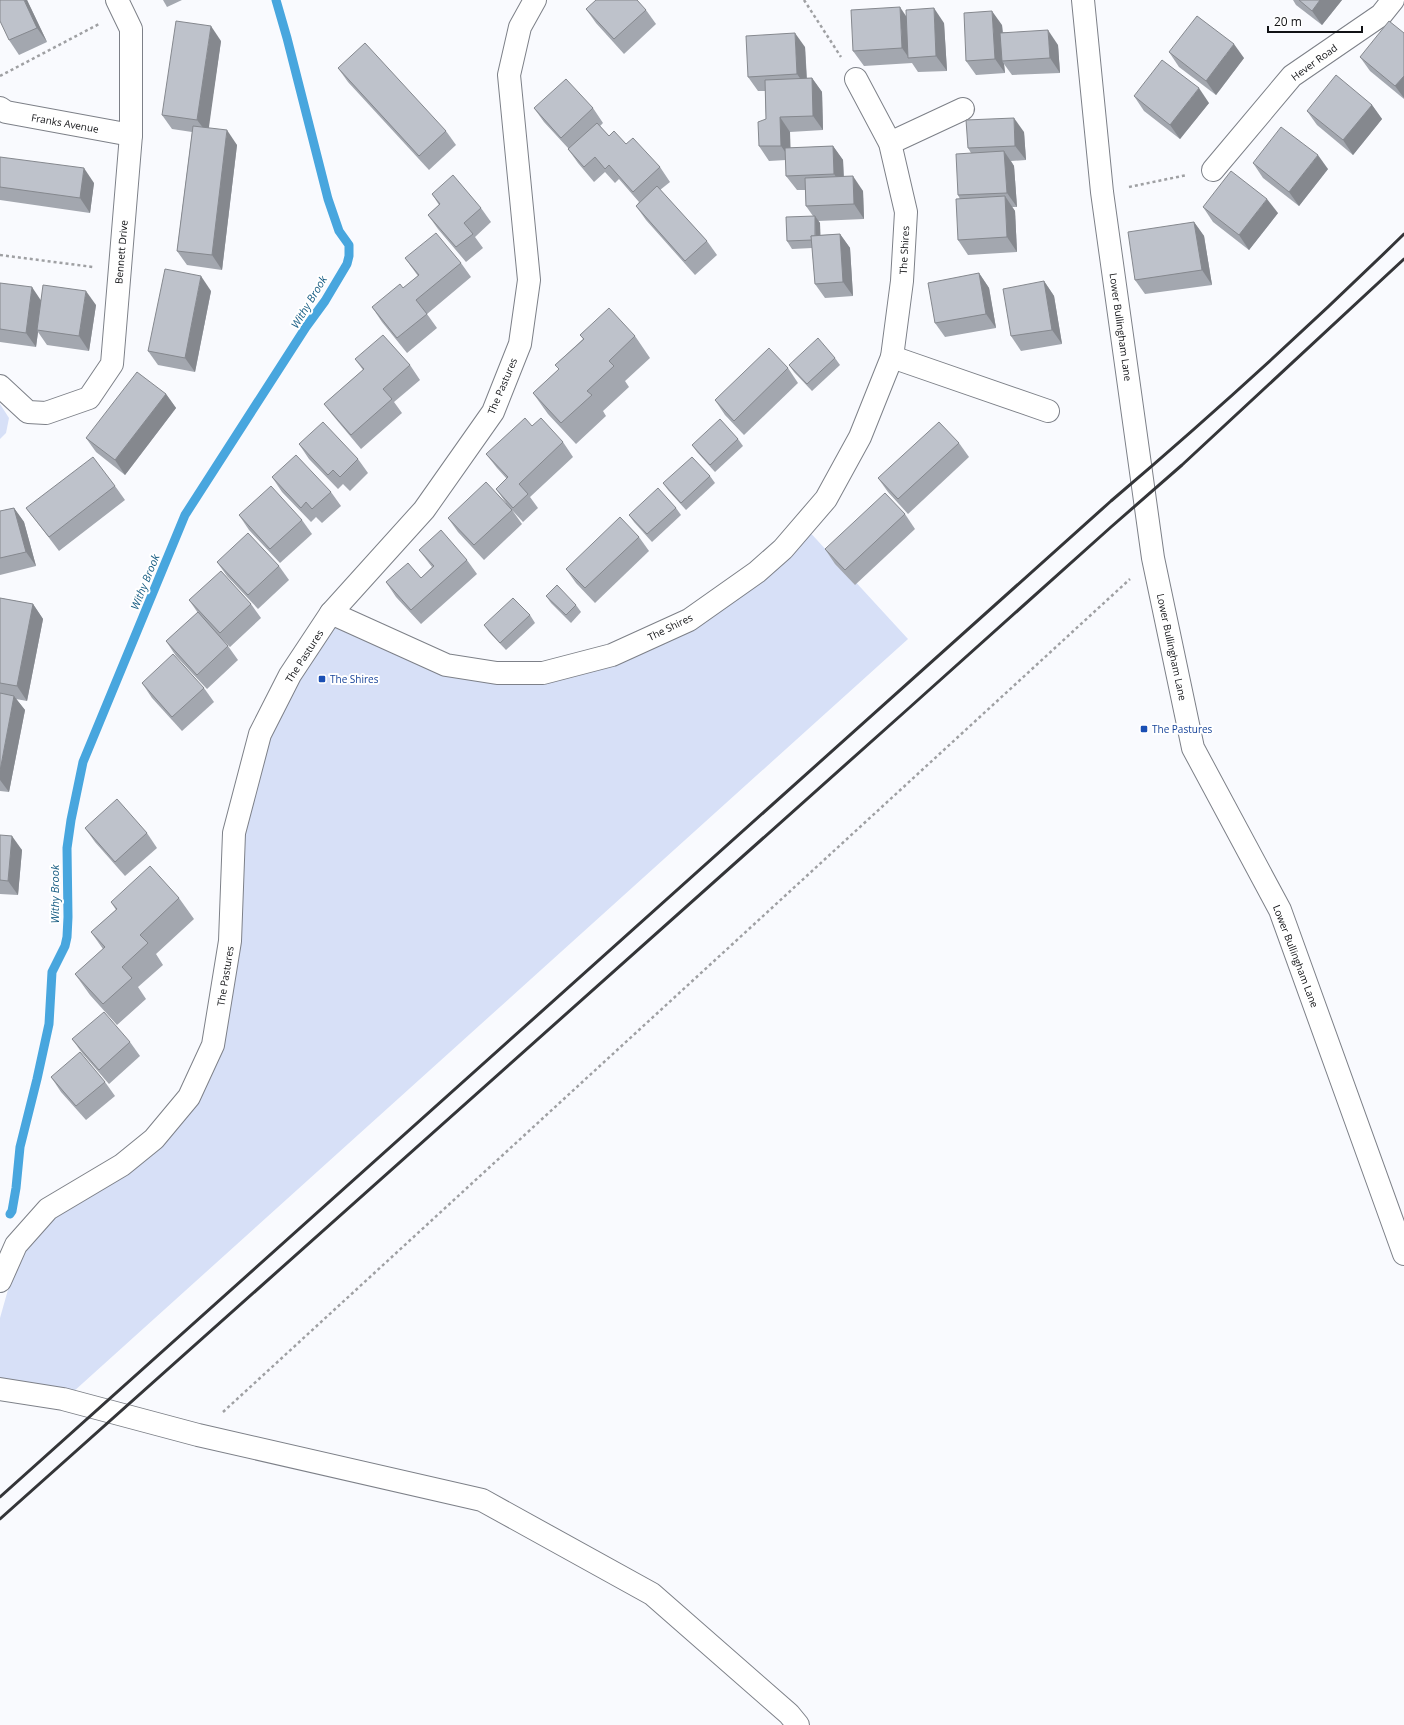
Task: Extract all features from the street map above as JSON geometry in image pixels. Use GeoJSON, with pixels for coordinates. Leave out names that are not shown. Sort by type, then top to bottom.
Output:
{"type":"FeatureCollection","features":[{"type":"Feature","properties":{"kind":"street","name":"The Pastures"},"geometry":{"type":"LineString","coordinates":[[0,1281],[16,1245],[48,1209],[122,1165],[154,1139],[189,1097],[213,1045],[230,942],[234,833],[260,734],[290,675],[331,613],[424,510],[493,412],[520,344],[529,280],[509,75],[520,27],[534,0]]}},
{"type":"Feature","properties":{"kind":"street","name":"Lower Bullingham Lane"},"geometry":{"type":"LineString","coordinates":[[1083,0],[1102,192],[1153,558],[1193,748],[1280,910],[1404,1254]]}},
{"type":"Feature","properties":{"kind":"street","name":"Hever Road"},"geometry":{"type":"LineString","coordinates":[[1213,170],[1292,76],[1381,16],[1393,0]]}},
{"type":"Feature","properties":{"kind":"street","name":"Bennett Drive"},"geometry":{"type":"LineString","coordinates":[[0,386],[28,412],[46,413],[89,398],[112,364],[131,135],[131,29],[120,6]]}},
{"type":"Feature","properties":{"kind":"street","name":"The Shires"},"geometry":{"type":"LineString","coordinates":[[331,613],[446,666],[497,673],[543,673],[612,654],[689,620],[756,572],[782,549],[826,499],[860,437],[892,357],[902,281],[906,212],[890,143],[856,79]]}},
{"type":"Feature","properties":{"kind":"street","name":"Franks Avenue"},"geometry":{"type":"LineString","coordinates":[[0,108],[6,112],[131,135]]}},
{"type":"Feature","properties":{"kind":"street"},"geometry":{"type":"LineString","coordinates":[[890,143],[963,109]]}},
{"type":"Feature","properties":{"kind":"street"},"geometry":{"type":"LineString","coordinates":[[892,357],[1048,411]]}},
{"type":"Feature","properties":{"kind":"street"},"geometry":{"type":"LineString","coordinates":[[0,1389],[63,1399],[198,1435],[482,1500],[652,1594],[789,1714],[798,1725]]}},
{"type":"Feature","properties":{"kind":"path"},"geometry":{"type":"LineString","coordinates":[[804,0],[856,79]]}},
{"type":"Feature","properties":{"kind":"path"},"geometry":{"type":"LineString","coordinates":[[0,76],[120,6]]}},
{"type":"Feature","properties":{"kind":"path"},"geometry":{"type":"LineString","coordinates":[[1102,192],[1213,170]]}},
{"type":"Feature","properties":{"kind":"path"},"geometry":{"type":"LineString","coordinates":[[0,256],[119,270]]}},
{"type":"Feature","properties":{"kind":"path"},"geometry":{"type":"LineString","coordinates":[[198,1435],[1153,558]]}},
{"type":"Feature","properties":{"kind":"shaded area"},"geometry":{"type":"Polygon","coordinates":[[[0,404],[9,418],[6,433],[0,439],[0,404]]]}},
{"type":"Feature","properties":{"kind":"shaded area"},"geometry":{"type":"Polygon","coordinates":[[[806,528],[908,639],[73,1392],[0,1387],[0,1318],[15,1265],[55,1208],[198,1095],[234,833],[265,732],[337,611],[452,664],[543,673],[676,627],[806,528]]]}},
{"type":"Feature","properties":{"kind":"building"},"geometry":{"type":"Polygon","coordinates":[[[0,0],[24,0],[37,28],[9,40],[0,21],[0,0]]]}},
{"type":"Feature","properties":{"kind":"building"},"geometry":{"type":"Polygon","coordinates":[[[596,0],[637,0],[646,10],[614,39],[586,9],[596,0]]]}},
{"type":"Feature","properties":{"kind":"building"},"geometry":{"type":"Polygon","coordinates":[[[1299,0],[1320,0],[1312,11],[1299,0]]]}},
{"type":"Feature","properties":{"kind":"building"},"geometry":{"type":"Polygon","coordinates":[[[900,7],[902,48],[853,51],[851,10],[900,7]]]}},
{"type":"Feature","properties":{"kind":"building"},"geometry":{"type":"Polygon","coordinates":[[[934,8],[936,56],[908,58],[906,10],[934,8]]]}},
{"type":"Feature","properties":{"kind":"building"},"geometry":{"type":"Polygon","coordinates":[[[992,11],[995,59],[966,61],[964,13],[992,11]]]}},
{"type":"Feature","properties":{"kind":"building"},"geometry":{"type":"Polygon","coordinates":[[[1197,16],[1234,44],[1206,81],[1169,52],[1197,16]]]}},
{"type":"Feature","properties":{"kind":"building"},"geometry":{"type":"Polygon","coordinates":[[[176,21],[211,26],[197,120],[162,115],[176,21]]]}},
{"type":"Feature","properties":{"kind":"building"},"geometry":{"type":"Polygon","coordinates":[[[1389,21],[1404,33],[1404,76],[1395,86],[1360,57],[1389,21]]]}},
{"type":"Feature","properties":{"kind":"building"},"geometry":{"type":"Polygon","coordinates":[[[1048,30],[1050,58],[1002,61],[1000,33],[1048,30]]]}},
{"type":"Feature","properties":{"kind":"building"},"geometry":{"type":"Polygon","coordinates":[[[795,33],[797,74],[748,77],[746,36],[795,33]]]}},
{"type":"Feature","properties":{"kind":"building"},"geometry":{"type":"Polygon","coordinates":[[[365,43],[446,131],[419,156],[338,68],[365,43]]]}},
{"type":"Feature","properties":{"kind":"building"},"geometry":{"type":"Polygon","coordinates":[[[1162,60],[1199,88],[1170,125],[1134,96],[1162,60]]]}},
{"type":"Feature","properties":{"kind":"building"},"geometry":{"type":"Polygon","coordinates":[[[1336,75],[1372,105],[1343,140],[1307,111],[1336,75]]]}},
{"type":"Feature","properties":{"kind":"building"},"geometry":{"type":"Polygon","coordinates":[[[812,78],[813,116],[780,117],[781,146],[759,146],[758,122],[766,119],[765,80],[812,78]]]}},
{"type":"Feature","properties":{"kind":"building"},"geometry":{"type":"Polygon","coordinates":[[[566,79],[593,108],[561,138],[534,108],[566,79]]]}},
{"type":"Feature","properties":{"kind":"building"},"geometry":{"type":"Polygon","coordinates":[[[1014,118],[1015,146],[968,148],[966,120],[1014,118]]]}},
{"type":"Feature","properties":{"kind":"building"},"geometry":{"type":"Polygon","coordinates":[[[597,123],[609,136],[614,131],[626,144],[633,138],[660,167],[633,192],[609,165],[605,169],[595,157],[584,167],[568,149],[597,123]]]}},
{"type":"Feature","properties":{"kind":"building"},"geometry":{"type":"Polygon","coordinates":[[[193,126],[227,130],[212,255],[177,251],[193,126]]]}},
{"type":"Feature","properties":{"kind":"building"},"geometry":{"type":"Polygon","coordinates":[[[1281,127],[1318,155],[1289,192],[1253,163],[1281,127]]]}},
{"type":"Feature","properties":{"kind":"building"},"geometry":{"type":"Polygon","coordinates":[[[833,146],[834,174],[786,176],[785,148],[833,146]]]}},
{"type":"Feature","properties":{"kind":"building"},"geometry":{"type":"Polygon","coordinates":[[[1004,151],[1007,193],[958,195],[956,154],[1004,151]]]}},
{"type":"Feature","properties":{"kind":"building"},"geometry":{"type":"Polygon","coordinates":[[[0,157],[84,168],[80,198],[0,187],[0,157]]]}},
{"type":"Feature","properties":{"kind":"building"},"geometry":{"type":"Polygon","coordinates":[[[1231,171],[1267,199],[1239,235],[1203,207],[1231,171]]]}},
{"type":"Feature","properties":{"kind":"building"},"geometry":{"type":"Polygon","coordinates":[[[453,175],[481,208],[464,223],[473,234],[456,247],[428,215],[440,204],[432,194],[453,175]]]}},
{"type":"Feature","properties":{"kind":"building"},"geometry":{"type":"Polygon","coordinates":[[[853,176],[854,204],[806,206],[805,178],[853,176]]]}},
{"type":"Feature","properties":{"kind":"building"},"geometry":{"type":"Polygon","coordinates":[[[657,186],[707,241],[685,261],[636,206],[657,186]]]}},
{"type":"Feature","properties":{"kind":"building"},"geometry":{"type":"Polygon","coordinates":[[[1005,196],[1007,237],[958,240],[956,199],[1005,196]]]}},
{"type":"Feature","properties":{"kind":"building"},"geometry":{"type":"Polygon","coordinates":[[[815,216],[815,236],[811,236],[812,240],[787,241],[786,217],[815,216]]]}},
{"type":"Feature","properties":{"kind":"building"},"geometry":{"type":"Polygon","coordinates":[[[1194,222],[1202,270],[1135,280],[1128,232],[1194,222]]]}},
{"type":"Feature","properties":{"kind":"building"},"geometry":{"type":"Polygon","coordinates":[[[436,233],[461,263],[416,300],[427,314],[397,338],[372,307],[400,284],[403,288],[419,275],[405,258],[436,233]]]}},
{"type":"Feature","properties":{"kind":"building"},"geometry":{"type":"Polygon","coordinates":[[[840,234],[843,282],[815,284],[811,236],[840,234]]]}},
{"type":"Feature","properties":{"kind":"building"},"geometry":{"type":"Polygon","coordinates":[[[165,269],[201,276],[185,358],[148,351],[165,269]]]}},
{"type":"Feature","properties":{"kind":"building"},"geometry":{"type":"Polygon","coordinates":[[[979,273],[986,314],[935,323],[928,283],[979,273]]]}},
{"type":"Feature","properties":{"kind":"building"},"geometry":{"type":"Polygon","coordinates":[[[1044,281],[1052,330],[1011,336],[1003,289],[1044,281]]]}},
{"type":"Feature","properties":{"kind":"building"},"geometry":{"type":"Polygon","coordinates":[[[0,283],[32,287],[26,333],[0,329],[0,283]]]}},
{"type":"Feature","properties":{"kind":"building"},"geometry":{"type":"Polygon","coordinates":[[[43,285],[86,291],[79,336],[37,330],[43,285]]]}},
{"type":"Feature","properties":{"kind":"building"},"geometry":{"type":"Polygon","coordinates":[[[609,308],[635,336],[609,361],[614,366],[587,391],[592,395],[561,423],[533,393],[559,369],[555,365],[584,339],[580,335],[609,308]]]}},
{"type":"Feature","properties":{"kind":"building"},"geometry":{"type":"Polygon","coordinates":[[[383,335],[410,365],[383,389],[392,399],[351,435],[324,404],[364,369],[355,359],[383,335]]]}},
{"type":"Feature","properties":{"kind":"building"},"geometry":{"type":"Polygon","coordinates":[[[818,338],[835,358],[807,384],[789,365],[818,338]]]}},
{"type":"Feature","properties":{"kind":"building"},"geometry":{"type":"Polygon","coordinates":[[[769,348],[788,368],[734,421],[715,400],[769,348]]]}},
{"type":"Feature","properties":{"kind":"building"},"geometry":{"type":"Polygon","coordinates":[[[137,372],[166,394],[115,460],[86,438],[137,372]]]}},
{"type":"Feature","properties":{"kind":"building"},"geometry":{"type":"Polygon","coordinates":[[[525,418],[532,426],[541,418],[563,442],[519,484],[528,494],[513,508],[496,489],[508,477],[486,454],[525,418]]]}},
{"type":"Feature","properties":{"kind":"building"},"geometry":{"type":"Polygon","coordinates":[[[720,419],[738,439],[710,465],[692,445],[720,419]]]}},
{"type":"Feature","properties":{"kind":"building"},"geometry":{"type":"Polygon","coordinates":[[[323,422],[358,459],[340,477],[333,470],[328,475],[299,444],[323,422]]]}},
{"type":"Feature","properties":{"kind":"building"},"geometry":{"type":"Polygon","coordinates":[[[939,422],[959,443],[898,499],[878,478],[939,422]]]}},
{"type":"Feature","properties":{"kind":"building"},"geometry":{"type":"Polygon","coordinates":[[[296,455],[331,492],[312,509],[306,502],[301,508],[272,477],[296,455]]]}},
{"type":"Feature","properties":{"kind":"building"},"geometry":{"type":"Polygon","coordinates":[[[93,457],[115,486],[49,537],[26,508],[93,457]]]}},
{"type":"Feature","properties":{"kind":"building"},"geometry":{"type":"Polygon","coordinates":[[[692,457],[710,476],[681,503],[663,483],[692,457]]]}},
{"type":"Feature","properties":{"kind":"building"},"geometry":{"type":"Polygon","coordinates":[[[486,482],[512,510],[474,545],[448,518],[486,482]]]}},
{"type":"Feature","properties":{"kind":"building"},"geometry":{"type":"Polygon","coordinates":[[[271,486],[302,520],[270,549],[239,515],[271,486]]]}},
{"type":"Feature","properties":{"kind":"building"},"geometry":{"type":"Polygon","coordinates":[[[658,488],[676,508],[647,534],[629,515],[658,488]]]}},
{"type":"Feature","properties":{"kind":"building"},"geometry":{"type":"Polygon","coordinates":[[[885,493],[905,514],[845,570],[825,549],[885,493]]]}},
{"type":"Feature","properties":{"kind":"building"},"geometry":{"type":"Polygon","coordinates":[[[14,508],[26,552],[0,558],[0,511],[14,508]]]}},
{"type":"Feature","properties":{"kind":"building"},"geometry":{"type":"Polygon","coordinates":[[[620,517],[639,537],[585,588],[566,569],[620,517]]]}},
{"type":"Feature","properties":{"kind":"building"},"geometry":{"type":"Polygon","coordinates":[[[441,530],[467,560],[411,610],[386,582],[408,563],[421,578],[434,566],[419,550],[441,530]]]}},
{"type":"Feature","properties":{"kind":"building"},"geometry":{"type":"Polygon","coordinates":[[[248,533],[279,566],[248,595],[217,562],[248,533]]]}},
{"type":"Feature","properties":{"kind":"building"},"geometry":{"type":"Polygon","coordinates":[[[221,571],[251,604],[220,633],[189,600],[221,571]]]}},
{"type":"Feature","properties":{"kind":"building"},"geometry":{"type":"Polygon","coordinates":[[[557,585],[576,605],[566,615],[546,596],[557,585]]]}},
{"type":"Feature","properties":{"kind":"building"},"geometry":{"type":"Polygon","coordinates":[[[0,598],[33,604],[17,686],[0,683],[0,598]]]}},
{"type":"Feature","properties":{"kind":"building"},"geometry":{"type":"Polygon","coordinates":[[[513,598],[530,615],[500,643],[484,625],[513,598]]]}},
{"type":"Feature","properties":{"kind":"building"},"geometry":{"type":"Polygon","coordinates":[[[198,612],[228,646],[197,675],[166,641],[198,612]]]}},
{"type":"Feature","properties":{"kind":"building"},"geometry":{"type":"Polygon","coordinates":[[[173,654],[204,688],[172,717],[142,683],[173,654]]]}},
{"type":"Feature","properties":{"kind":"building"},"geometry":{"type":"Polygon","coordinates":[[[0,693],[14,696],[0,771],[0,693]]]}},
{"type":"Feature","properties":{"kind":"building"},"geometry":{"type":"Polygon","coordinates":[[[117,799],[147,833],[115,862],[85,828],[117,799]]]}},
{"type":"Feature","properties":{"kind":"building"},"geometry":{"type":"Polygon","coordinates":[[[0,835],[12,836],[8,881],[0,880],[0,835]]]}},
{"type":"Feature","properties":{"kind":"building"},"geometry":{"type":"Polygon","coordinates":[[[150,866],[179,898],[140,935],[148,943],[122,967],[132,978],[103,1004],[75,974],[105,947],[91,932],[117,909],[111,902],[150,866]]]}},
{"type":"Feature","properties":{"kind":"building"},"geometry":{"type":"Polygon","coordinates":[[[104,1012],[130,1042],[99,1070],[72,1039],[104,1012]]]}},
{"type":"Feature","properties":{"kind":"building"},"geometry":{"type":"Polygon","coordinates":[[[80,1052],[105,1082],[76,1106],[51,1077],[80,1052]]]}},
{"type":"Feature","properties":{"kind":"waterway","name":"Withy Brook"},"geometry":{"type":"LineString","coordinates":[[10,1214],[12,1211],[16,1188],[20,1147],[49,1024],[52,972],[65,946],[67,937],[67,848],[83,762],[185,515],[306,327],[325,301],[347,264],[349,256],[349,245],[339,231],[328,199],[276,0]]}},
{"type":"Feature","properties":{"kind":"railway"},"geometry":{"type":"LineString","coordinates":[[0,1497],[1111,501],[1223,403],[1296,337],[1404,234]]}},
{"type":"Feature","properties":{"kind":"railway"},"geometry":{"type":"LineString","coordinates":[[0,1519],[1182,465],[1404,259]]}},
{"type":"Feature","properties":{"kind":"place","name":"The Shires"},"geometry":{"type":"Point","coordinates":[322,679]}},
{"type":"Feature","properties":{"kind":"place","name":"The Pastures"},"geometry":{"type":"Point","coordinates":[1144,729]}}]}
